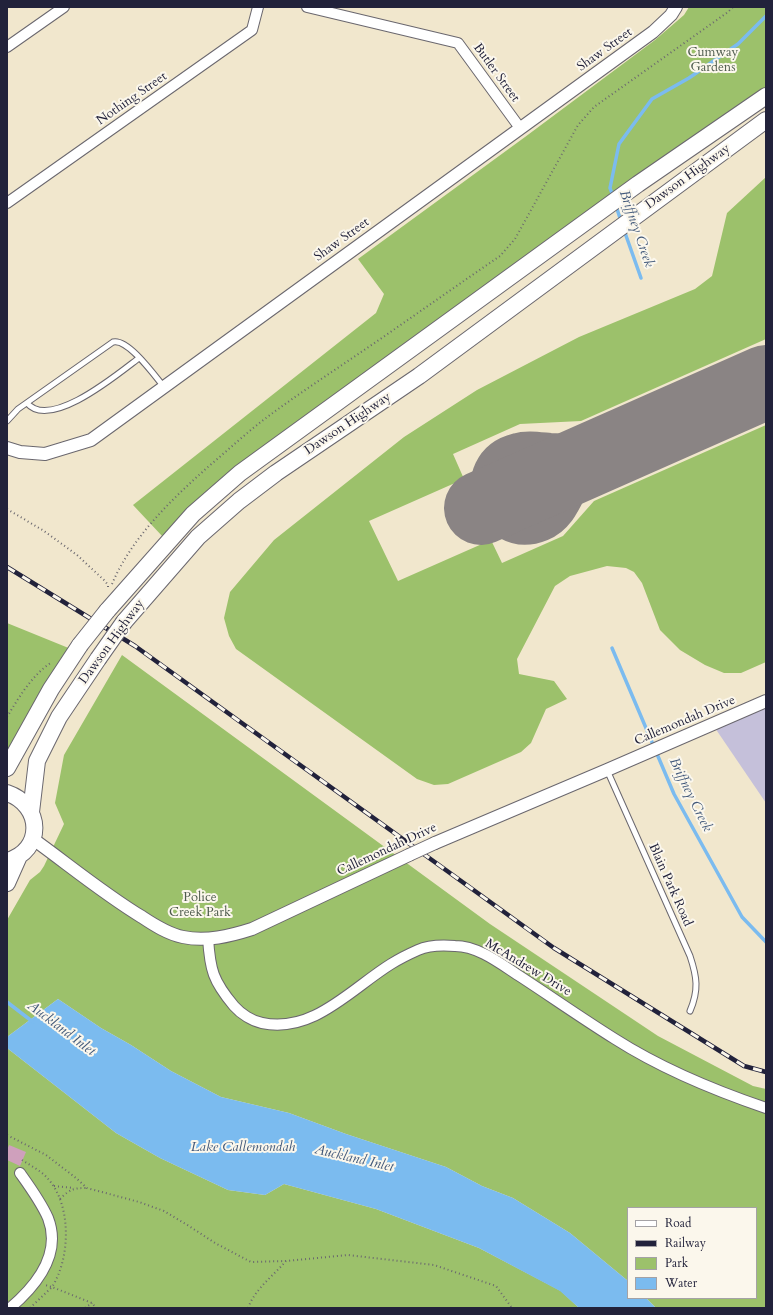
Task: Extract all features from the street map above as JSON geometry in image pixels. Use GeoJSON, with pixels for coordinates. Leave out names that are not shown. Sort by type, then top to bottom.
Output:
{"type":"FeatureCollection","features":[{"type":"Feature","properties":{"kind":"highway","name":"Dawson Highway"},"geometry":{"type":"LineString","coordinates":[[7,768],[51,689],[80,645],[193,514],[240,473],[595,217],[638,184],[766,96]]}},
{"type":"Feature","properties":{"kind":"highway","name":"Dawson Highway"},"geometry":{"type":"LineString","coordinates":[[33,839],[35,825],[31,812],[37,761],[59,717],[124,622],[198,537],[239,501],[276,473],[419,376],[766,120]]}},
{"type":"Feature","properties":{"kind":"highway"},"geometry":{"type":"LineString","coordinates":[[7,793],[16,796],[25,802],[31,812]]}},
{"type":"Feature","properties":{"kind":"highway"},"geometry":{"type":"LineString","coordinates":[[7,883],[13,858],[27,849],[33,839]]}},
{"type":"Feature","properties":{"kind":"street"},"geometry":{"type":"LineString","coordinates":[[7,47],[64,7]]}},
{"type":"Feature","properties":{"kind":"street","name":"Nothing Street"},"geometry":{"type":"LineString","coordinates":[[7,203],[252,30],[258,7]]}},
{"type":"Feature","properties":{"kind":"street","name":"Butler Street"},"geometry":{"type":"LineString","coordinates":[[307,7],[458,43],[520,128]]}},
{"type":"Feature","properties":{"kind":"street","name":"Shaw Street"},"geometry":{"type":"LineString","coordinates":[[7,448],[20,452],[45,454],[91,440],[653,32],[672,15],[676,7]]}},
{"type":"Feature","properties":{"kind":"street","name":"Callemondah Drive"},"geometry":{"type":"LineString","coordinates":[[33,839],[126,908],[159,928],[183,937],[226,937],[252,929],[435,843],[766,701]]}},
{"type":"Feature","properties":{"kind":"street","name":"McAndrew Drive"},"geometry":{"type":"LineString","coordinates":[[208,938],[209,958],[213,976],[224,994],[239,1012],[256,1022],[272,1025],[288,1024],[308,1019],[328,1008],[391,964],[419,949],[438,946],[457,946],[476,950],[566,1006],[615,1039],[658,1064],[693,1080],[766,1108]]}},
{"type":"Feature","properties":{"kind":"street"},"geometry":{"type":"LineString","coordinates":[[10,1308],[36,1282],[47,1264],[52,1246],[52,1235],[48,1217],[42,1205],[20,1173]]}},
{"type":"Feature","properties":{"kind":"lane"},"geometry":{"type":"LineString","coordinates":[[7,421],[18,409],[113,342],[119,341],[139,358],[164,387]]}},
{"type":"Feature","properties":{"kind":"lane"},"geometry":{"type":"LineString","coordinates":[[27,403],[38,411],[57,408],[69,404],[92,392],[139,358]]}},
{"type":"Feature","properties":{"kind":"lane","name":"Blain Park Road"},"geometry":{"type":"LineString","coordinates":[[607,770],[692,962],[695,972],[696,994],[690,1011]]}},
{"type":"Feature","properties":{"kind":"path"},"geometry":{"type":"LineString","coordinates":[[7,509],[44,531],[77,555],[105,581],[108,585],[108,593],[120,568],[151,523],[192,481],[262,421],[500,256],[515,239],[578,125],[594,107],[733,7]]}},
{"type":"Feature","properties":{"kind":"path"},"geometry":{"type":"LineString","coordinates":[[7,717],[26,687],[37,674],[57,659]]}},
{"type":"Feature","properties":{"kind":"path"},"geometry":{"type":"LineString","coordinates":[[7,1135],[46,1155],[87,1188]]}},
{"type":"Feature","properties":{"kind":"path"},"geometry":{"type":"LineString","coordinates":[[54,1186],[87,1188],[140,1202],[164,1211],[215,1243],[251,1262],[286,1261],[348,1255],[434,1265],[496,1286],[512,1308]]}},
{"type":"Feature","properties":{"kind":"path"},"geometry":{"type":"LineString","coordinates":[[60,1199],[74,1188]]}},
{"type":"Feature","properties":{"kind":"path"},"geometry":{"type":"LineString","coordinates":[[248,1308],[252,1300],[266,1282],[286,1261]]}},
{"type":"Feature","properties":{"kind":"path"},"geometry":{"type":"LineString","coordinates":[[30,1308],[52,1287],[92,1303],[96,1308]]}},
{"type":"Feature","properties":{"kind":"path"},"geometry":{"type":"LineString","coordinates":[[85,1308],[92,1303]]}},
{"type":"Feature","properties":{"kind":"shaded area"},"geometry":{"type":"Polygon","coordinates":[[[766,705],[766,803],[715,728],[766,705]]]}},
{"type":"Feature","properties":{"kind":"green space","name":"Cumway Gardens"},"geometry":{"type":"Polygon","coordinates":[[[689,7],[766,7],[766,88],[566,227],[163,537],[133,505],[376,313],[384,294],[358,259],[655,40],[684,15],[689,7]]]}},
{"type":"Feature","properties":{"kind":"green space"},"geometry":{"type":"Polygon","coordinates":[[[766,177],[766,339],[581,421],[520,424],[453,454],[464,479],[369,521],[398,581],[491,540],[502,563],[563,536],[594,501],[766,425],[766,662],[741,673],[724,673],[705,665],[680,650],[660,630],[642,583],[634,572],[626,568],[607,566],[570,576],[555,586],[517,659],[519,674],[554,681],[567,699],[546,709],[531,743],[521,752],[448,784],[434,785],[417,779],[236,649],[229,636],[224,618],[230,592],[274,540],[404,437],[477,390],[579,337],[695,289],[712,276],[727,213],[766,177]]]}},
{"type":"Feature","properties":{"kind":"green space"},"geometry":{"type":"Polygon","coordinates":[[[7,623],[71,649],[7,758],[7,623]]]}},
{"type":"Feature","properties":{"kind":"green space","name":"Police Creek Park"},"geometry":{"type":"Polygon","coordinates":[[[122,655],[490,924],[658,1036],[753,1086],[766,1089],[766,1308],[656,1308],[647,1299],[757,1299],[757,1207],[627,1207],[627,1280],[570,1233],[513,1198],[482,1186],[446,1167],[346,1134],[289,1113],[221,1097],[171,1071],[131,1045],[101,1028],[58,999],[7,1037],[7,920],[30,880],[40,872],[44,866],[64,824],[55,803],[64,755],[122,655]]]}},
{"type":"Feature","properties":{"kind":"green space"},"geometry":{"type":"Polygon","coordinates":[[[7,1048],[116,1133],[160,1158],[228,1190],[265,1195],[284,1184],[376,1209],[479,1248],[561,1291],[579,1308],[7,1308],[7,1048]]]}},
{"type":"Feature","properties":{"kind":"water","name":"Lake Callemondah"},"geometry":{"type":"Polygon","coordinates":[[[58,999],[101,1028],[131,1045],[171,1071],[221,1097],[289,1113],[346,1134],[446,1167],[482,1186],[513,1198],[570,1233],[627,1280],[627,1299],[647,1299],[656,1308],[579,1308],[560,1291],[479,1248],[376,1209],[284,1184],[265,1195],[228,1190],[160,1158],[116,1133],[7,1048],[7,1037],[58,999]]]}},
{"type":"Feature","properties":{"kind":"building"},"geometry":{"type":"Polygon","coordinates":[[[9,1145],[26,1152],[20,1166],[7,1160],[7,1150],[9,1145]]]}},
{"type":"Feature","properties":{"kind":"waterway","name":"Briffney Creek"},"geometry":{"type":"LineString","coordinates":[[613,196],[610,188],[619,144],[652,99],[689,78],[738,44],[766,16]]}},
{"type":"Feature","properties":{"kind":"waterway","name":"Briffney Creek"},"geometry":{"type":"LineString","coordinates":[[616,206],[621,221]]}},
{"type":"Feature","properties":{"kind":"waterway","name":"Briffney Creek"},"geometry":{"type":"LineString","coordinates":[[624,230],[641,278]]}},
{"type":"Feature","properties":{"kind":"waterway","name":"Briffney Creek"},"geometry":{"type":"LineString","coordinates":[[612,648],[674,794],[742,917],[766,942]]}},
{"type":"Feature","properties":{"kind":"waterway","name":"Auckland Inlet"},"geometry":{"type":"LineString","coordinates":[[7,1002],[33,1022]]}},
{"type":"Feature","properties":{"kind":"taxiway"},"geometry":{"type":"LineString","coordinates":[[607,452],[533,446],[517,448],[499,456],[489,469],[486,485],[488,500],[495,515],[507,525],[523,530],[542,526],[552,520],[566,503],[576,483],[589,464],[598,458],[662,428]]}},
{"type":"Feature","properties":{"kind":"runway"},"geometry":{"type":"LineString","coordinates":[[481,508],[766,382]]}},
{"type":"Feature","properties":{"kind":"railway"},"geometry":{"type":"LineString","coordinates":[[7,567],[135,646],[554,948],[744,1066],[766,1072]]}}]}
